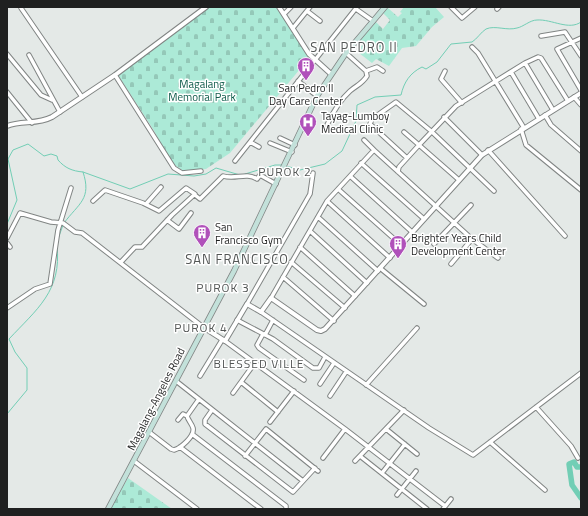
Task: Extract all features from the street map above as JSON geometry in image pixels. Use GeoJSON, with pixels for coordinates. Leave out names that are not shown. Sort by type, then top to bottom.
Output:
{"type":"FeatureCollection","features":[{"type":"Feature","properties":{"kind":"main road","name":"Magalang-Angeles Road"},"geometry":{"type":"LineString","coordinates":[[108,509],[242,255],[287,164],[317,96],[346,53],[385,7]]}},
{"type":"Feature","properties":{"kind":"street"},"geometry":{"type":"LineString","coordinates":[[7,126],[16,123],[32,123],[48,120],[115,75],[206,7]]}},
{"type":"Feature","properties":{"kind":"street"},"geometry":{"type":"LineString","coordinates":[[279,7],[315,60],[331,74]]}},
{"type":"Feature","properties":{"kind":"street"},"geometry":{"type":"LineString","coordinates":[[284,14],[291,7]]}},
{"type":"Feature","properties":{"kind":"street"},"geometry":{"type":"LineString","coordinates":[[293,28],[310,7]]}},
{"type":"Feature","properties":{"kind":"street"},"geometry":{"type":"LineString","coordinates":[[451,7],[462,18],[475,7]]}},
{"type":"Feature","properties":{"kind":"street"},"geometry":{"type":"LineString","coordinates":[[21,8],[82,97]]}},
{"type":"Feature","properties":{"kind":"street"},"geometry":{"type":"LineString","coordinates":[[235,161],[357,8],[373,21]]}},
{"type":"Feature","properties":{"kind":"street"},"geometry":{"type":"LineString","coordinates":[[307,11],[320,21]]}},
{"type":"Feature","properties":{"kind":"street"},"geometry":{"type":"LineString","coordinates":[[541,36],[563,31],[581,56]]}},
{"type":"Feature","properties":{"kind":"street"},"geometry":{"type":"LineString","coordinates":[[271,298],[317,330],[321,331],[325,329],[334,321],[400,245],[482,155],[568,101],[581,91],[557,49],[581,38]]}},
{"type":"Feature","properties":{"kind":"street"},"geometry":{"type":"LineString","coordinates":[[472,47],[478,53],[523,128],[526,145],[581,190]]}},
{"type":"Feature","properties":{"kind":"street"},"geometry":{"type":"LineString","coordinates":[[327,124],[344,98],[364,81],[367,76],[366,71],[346,53]]}},
{"type":"Feature","properties":{"kind":"street"},"geometry":{"type":"LineString","coordinates":[[7,54],[41,95],[52,100]]}},
{"type":"Feature","properties":{"kind":"street"},"geometry":{"type":"LineString","coordinates":[[29,55],[47,85],[52,100],[60,112]]}},
{"type":"Feature","properties":{"kind":"street"},"geometry":{"type":"LineString","coordinates":[[398,172],[399,167],[453,108],[462,104],[535,58],[541,58],[568,101]]}},
{"type":"Feature","properties":{"kind":"street"},"geometry":{"type":"LineString","coordinates":[[524,64],[553,110]]}},
{"type":"Feature","properties":{"kind":"street"},"geometry":{"type":"LineString","coordinates":[[366,71],[377,67],[383,71]]}},
{"type":"Feature","properties":{"kind":"street"},"geometry":{"type":"LineString","coordinates":[[445,71],[441,78],[462,104]]}},
{"type":"Feature","properties":{"kind":"street"},"geometry":{"type":"LineString","coordinates":[[511,72],[539,119]]}},
{"type":"Feature","properties":{"kind":"street"},"geometry":{"type":"LineString","coordinates":[[115,75],[174,168],[182,173],[201,171]]}},
{"type":"Feature","properties":{"kind":"street"},"geometry":{"type":"LineString","coordinates":[[298,81],[317,96]]}},
{"type":"Feature","properties":{"kind":"street"},"geometry":{"type":"LineString","coordinates":[[7,92],[32,123]]}},
{"type":"Feature","properties":{"kind":"street"},"geometry":{"type":"LineString","coordinates":[[574,97],[581,105]]}},
{"type":"Feature","properties":{"kind":"street"},"geometry":{"type":"LineString","coordinates":[[407,158],[372,127],[370,122],[372,119],[397,102],[431,131],[494,191]]}},
{"type":"Feature","properties":{"kind":"street"},"geometry":{"type":"LineString","coordinates":[[545,115],[551,125],[581,151]]}},
{"type":"Feature","properties":{"kind":"street"},"geometry":{"type":"LineString","coordinates":[[444,117],[482,155]]}},
{"type":"Feature","properties":{"kind":"street"},"geometry":{"type":"LineString","coordinates":[[404,132],[459,180]]}},
{"type":"Feature","properties":{"kind":"street"},"geometry":{"type":"LineString","coordinates":[[280,138],[295,145]]}},
{"type":"Feature","properties":{"kind":"street"},"geometry":{"type":"LineString","coordinates":[[364,140],[472,239],[498,258]]}},
{"type":"Feature","properties":{"kind":"street"},"geometry":{"type":"LineString","coordinates":[[250,142],[259,147]]}},
{"type":"Feature","properties":{"kind":"street"},"geometry":{"type":"LineString","coordinates":[[270,143],[292,152]]}},
{"type":"Feature","properties":{"kind":"street"},"geometry":{"type":"LineString","coordinates":[[261,312],[271,298],[327,201],[374,150]]}},
{"type":"Feature","properties":{"kind":"street"},"geometry":{"type":"LineString","coordinates":[[488,150],[565,236]]}},
{"type":"Feature","properties":{"kind":"street"},"geometry":{"type":"LineString","coordinates":[[361,163],[424,219]]}},
{"type":"Feature","properties":{"kind":"street"},"geometry":{"type":"LineString","coordinates":[[200,376],[247,304],[310,194],[313,173]]}},
{"type":"Feature","properties":{"kind":"street"},"geometry":{"type":"LineString","coordinates":[[94,201],[105,190],[160,210],[186,188],[200,199],[223,176],[229,178],[251,175],[257,179],[260,175],[277,184]]}},
{"type":"Feature","properties":{"kind":"street"},"geometry":{"type":"LineString","coordinates":[[350,176],[412,232]]}},
{"type":"Feature","properties":{"kind":"street"},"geometry":{"type":"LineString","coordinates":[[7,308],[35,289],[50,284],[55,247],[71,188]]}},
{"type":"Feature","properties":{"kind":"street"},"geometry":{"type":"LineString","coordinates":[[146,204],[161,188]]}},
{"type":"Feature","properties":{"kind":"street"},"geometry":{"type":"LineString","coordinates":[[338,188],[400,245]]}},
{"type":"Feature","properties":{"kind":"street"},"geometry":{"type":"LineString","coordinates":[[121,262],[135,246],[142,247],[167,220],[195,195]]}},
{"type":"Feature","properties":{"kind":"street"},"geometry":{"type":"LineString","coordinates":[[327,201],[390,258]]}},
{"type":"Feature","properties":{"kind":"street"},"geometry":{"type":"LineString","coordinates":[[434,244],[471,205]]}},
{"type":"Feature","properties":{"kind":"street"},"geometry":{"type":"LineString","coordinates":[[7,238],[20,213],[51,222],[61,223],[75,232],[82,233],[203,327],[294,391],[369,447],[444,508],[451,499]]}},
{"type":"Feature","properties":{"kind":"street"},"geometry":{"type":"LineString","coordinates":[[167,220],[179,229],[191,213]]}},
{"type":"Feature","properties":{"kind":"street"},"geometry":{"type":"LineString","coordinates":[[318,217],[379,270],[424,304]]}},
{"type":"Feature","properties":{"kind":"street"},"geometry":{"type":"LineString","coordinates":[[310,231],[367,283]]}},
{"type":"Feature","properties":{"kind":"street"},"geometry":{"type":"LineString","coordinates":[[451,264],[472,239]]}},
{"type":"Feature","properties":{"kind":"street"},"geometry":{"type":"LineString","coordinates":[[7,243],[10,247]]}},
{"type":"Feature","properties":{"kind":"street"},"geometry":{"type":"LineString","coordinates":[[300,247],[355,296]]}},
{"type":"Feature","properties":{"kind":"street"},"geometry":{"type":"LineString","coordinates":[[242,255],[252,261]]}},
{"type":"Feature","properties":{"kind":"street"},"geometry":{"type":"LineString","coordinates":[[291,262],[345,308]]}},
{"type":"Feature","properties":{"kind":"street"},"geometry":{"type":"LineString","coordinates":[[283,277],[334,321]]}},
{"type":"Feature","properties":{"kind":"street"},"geometry":{"type":"LineString","coordinates":[[247,304],[273,320],[346,372],[470,454],[476,454],[581,373]]}},
{"type":"Feature","properties":{"kind":"street"},"geometry":{"type":"LineString","coordinates":[[237,320],[273,339],[316,369],[320,367],[325,357]]}},
{"type":"Feature","properties":{"kind":"street"},"geometry":{"type":"LineString","coordinates":[[273,320],[257,345],[259,348],[304,380]]}},
{"type":"Feature","properties":{"kind":"street"},"geometry":{"type":"LineString","coordinates":[[366,385],[417,328]]}},
{"type":"Feature","properties":{"kind":"street"},"geometry":{"type":"LineString","coordinates":[[320,384],[334,363]]}},
{"type":"Feature","properties":{"kind":"street"},"geometry":{"type":"LineString","coordinates":[[233,393],[254,364]]}},
{"type":"Feature","properties":{"kind":"street"},"geometry":{"type":"LineString","coordinates":[[330,396],[346,372]]}},
{"type":"Feature","properties":{"kind":"street"},"geometry":{"type":"LineString","coordinates":[[176,381],[303,481]]}},
{"type":"Feature","properties":{"kind":"street"},"geometry":{"type":"LineString","coordinates":[[241,382],[278,412]]}},
{"type":"Feature","properties":{"kind":"street"},"geometry":{"type":"LineString","coordinates":[[270,422],[294,391]]}},
{"type":"Feature","properties":{"kind":"street"},"geometry":{"type":"LineString","coordinates":[[187,416],[199,399]]}},
{"type":"Feature","properties":{"kind":"street"},"geometry":{"type":"LineString","coordinates":[[536,407],[571,446],[578,458]]}},
{"type":"Feature","properties":{"kind":"street"},"geometry":{"type":"LineString","coordinates":[[212,410],[205,420],[205,424],[245,456],[293,492],[303,481],[317,470],[266,429],[245,456]]}},
{"type":"Feature","properties":{"kind":"street"},"geometry":{"type":"LineString","coordinates":[[356,461],[404,410]]}},
{"type":"Feature","properties":{"kind":"street"},"geometry":{"type":"LineString","coordinates":[[178,420],[183,414],[187,416]]}},
{"type":"Feature","properties":{"kind":"street"},"geometry":{"type":"LineString","coordinates":[[149,432],[174,450],[180,447],[192,434],[193,427],[187,416]]}},
{"type":"Feature","properties":{"kind":"street"},"geometry":{"type":"LineString","coordinates":[[323,458],[345,429]]}},
{"type":"Feature","properties":{"kind":"street"},"geometry":{"type":"LineString","coordinates":[[386,429],[417,454]]}},
{"type":"Feature","properties":{"kind":"street"},"geometry":{"type":"LineString","coordinates":[[192,434],[286,506],[286,509]]}},
{"type":"Feature","properties":{"kind":"street"},"geometry":{"type":"LineString","coordinates":[[490,442],[545,490]]}},
{"type":"Feature","properties":{"kind":"street"},"geometry":{"type":"LineString","coordinates":[[382,473],[404,444]]}},
{"type":"Feature","properties":{"kind":"street"},"geometry":{"type":"LineString","coordinates":[[180,447],[261,509]]}},
{"type":"Feature","properties":{"kind":"street"},"geometry":{"type":"LineString","coordinates":[[360,456],[427,509]]}},
{"type":"Feature","properties":{"kind":"street"},"geometry":{"type":"LineString","coordinates":[[134,461],[197,509]]}},
{"type":"Feature","properties":{"kind":"street"},"geometry":{"type":"LineString","coordinates":[[397,495],[416,471]]}},
{"type":"Feature","properties":{"kind":"green space","name":"Magalang Memorial Park"},"geometry":{"type":"Polygon","coordinates":[[[209,7],[276,7],[310,57],[230,153],[206,169],[183,171],[172,163],[153,129],[118,75],[209,7]]]}},
{"type":"Feature","properties":{"kind":"green space"},"geometry":{"type":"Polygon","coordinates":[[[404,7],[435,7],[444,17],[432,27],[416,46],[402,48],[389,66],[376,59],[372,63],[359,53],[361,50],[359,49],[363,44],[359,41],[376,22],[383,29],[390,20],[383,13],[388,8],[398,17],[402,13],[400,12],[404,7]]]}},
{"type":"Feature","properties":{"kind":"green space"},"geometry":{"type":"Polygon","coordinates":[[[128,478],[172,509],[110,509],[128,478]]]}},
{"type":"Feature","properties":{"kind":"waterway"},"geometry":{"type":"LineString","coordinates":[[286,166],[300,170],[325,164],[342,151],[356,121],[357,105],[375,97],[401,95],[404,86],[411,75],[418,69],[422,67],[426,69],[437,62],[451,44],[472,42],[486,29],[513,29],[534,20],[543,20],[566,25],[581,22]]}},
{"type":"Feature","properties":{"kind":"waterway"},"geometry":{"type":"LineString","coordinates":[[7,224],[17,200],[8,159],[13,150],[28,144],[44,156],[51,154],[57,156],[58,160],[69,169],[83,172],[130,189],[168,174],[194,176],[206,174],[216,168],[240,175]]}},
{"type":"Feature","properties":{"kind":"waterway"},"geometry":{"type":"LineString","coordinates":[[245,174],[275,165],[283,165]]}},
{"type":"Feature","properties":{"kind":"waterway"},"geometry":{"type":"LineString","coordinates":[[64,223],[85,195],[86,189],[83,172]]}},
{"type":"Feature","properties":{"kind":"waterway"},"geometry":{"type":"LineString","coordinates":[[58,239],[63,225]]}},
{"type":"Feature","properties":{"kind":"waterway"},"geometry":{"type":"LineString","coordinates":[[7,414],[27,390],[27,368],[15,352],[9,339],[38,308],[51,287],[56,275],[58,262],[57,246]]}},
{"type":"Feature","properties":{"kind":"waterway"},"geometry":{"type":"LineString","coordinates":[[581,467],[577,467],[574,462],[569,464],[572,485],[581,498]]}},
{"type":"Feature","properties":{"kind":"place","name":"San Pedro II Day Care Center"},"geometry":{"type":"Point","coordinates":[306,81]}},
{"type":"Feature","properties":{"kind":"place","name":"Tayag-Lumboy Medical Clinic"},"geometry":{"type":"Point","coordinates":[308,137]}},
{"type":"Feature","properties":{"kind":"place","name":"San Francisco Gym"},"geometry":{"type":"Point","coordinates":[202,248]}},
{"type":"Feature","properties":{"kind":"place","name":"Brighter Years Child Development Center"},"geometry":{"type":"Point","coordinates":[398,259]}},
{"type":"Feature","properties":{"kind":"district","name":"SAN PEDRO II"},"geometry":{"type":"Point","coordinates":[354,47]}},
{"type":"Feature","properties":{"kind":"district","name":"PUROK 2"},"geometry":{"type":"Point","coordinates":[285,171]}},
{"type":"Feature","properties":{"kind":"district","name":"SAN FRANCISCO"},"geometry":{"type":"Point","coordinates":[237,259]}},
{"type":"Feature","properties":{"kind":"district","name":"PUROK 3"},"geometry":{"type":"Point","coordinates":[223,287]}},
{"type":"Feature","properties":{"kind":"district","name":"PUROK 4"},"geometry":{"type":"Point","coordinates":[201,327]}},
{"type":"Feature","properties":{"kind":"district","name":"BLESSED VILLE"},"geometry":{"type":"Point","coordinates":[259,363]}}]}
